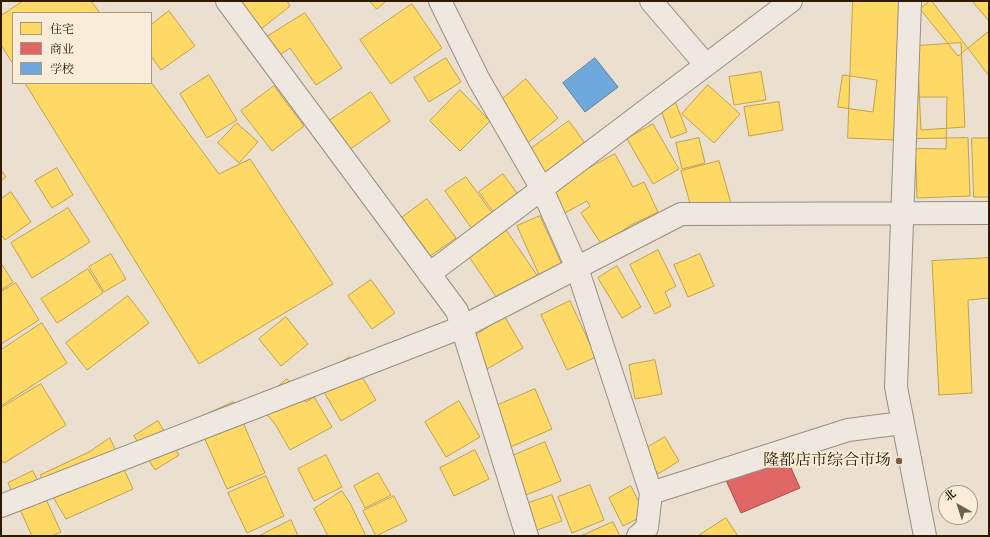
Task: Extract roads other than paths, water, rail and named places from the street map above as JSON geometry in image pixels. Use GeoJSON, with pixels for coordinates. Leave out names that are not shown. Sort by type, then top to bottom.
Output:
{"type":"FeatureCollection","features":[{"type":"Feature","properties":{"kind":"street"},"geometry":{"type":"LineString","coordinates":[[227,1],[457,311],[527,536]]}},
{"type":"Feature","properties":{"kind":"street"},"geometry":{"type":"LineString","coordinates":[[440,1],[479,80],[542,189],[577,268],[651,493],[647,528],[638,536]]}},
{"type":"Feature","properties":{"kind":"street"},"geometry":{"type":"LineString","coordinates":[[651,1],[706,65]]}},
{"type":"Feature","properties":{"kind":"street"},"geometry":{"type":"LineString","coordinates":[[429,274],[791,1]]}},
{"type":"Feature","properties":{"kind":"street"},"geometry":{"type":"LineString","coordinates":[[910,1],[896,387],[925,536]]}},
{"type":"Feature","properties":{"kind":"street"},"geometry":{"type":"LineString","coordinates":[[1,506],[462,327],[681,214],[989,213]]}},
{"type":"Feature","properties":{"kind":"street"},"geometry":{"type":"LineString","coordinates":[[651,493],[848,430],[902,423]]}},
{"type":"Feature","properties":{"kind":"place","name":"隆都店市综合市场"},"geometry":{"type":"Point","coordinates":[899,461]}}]}
